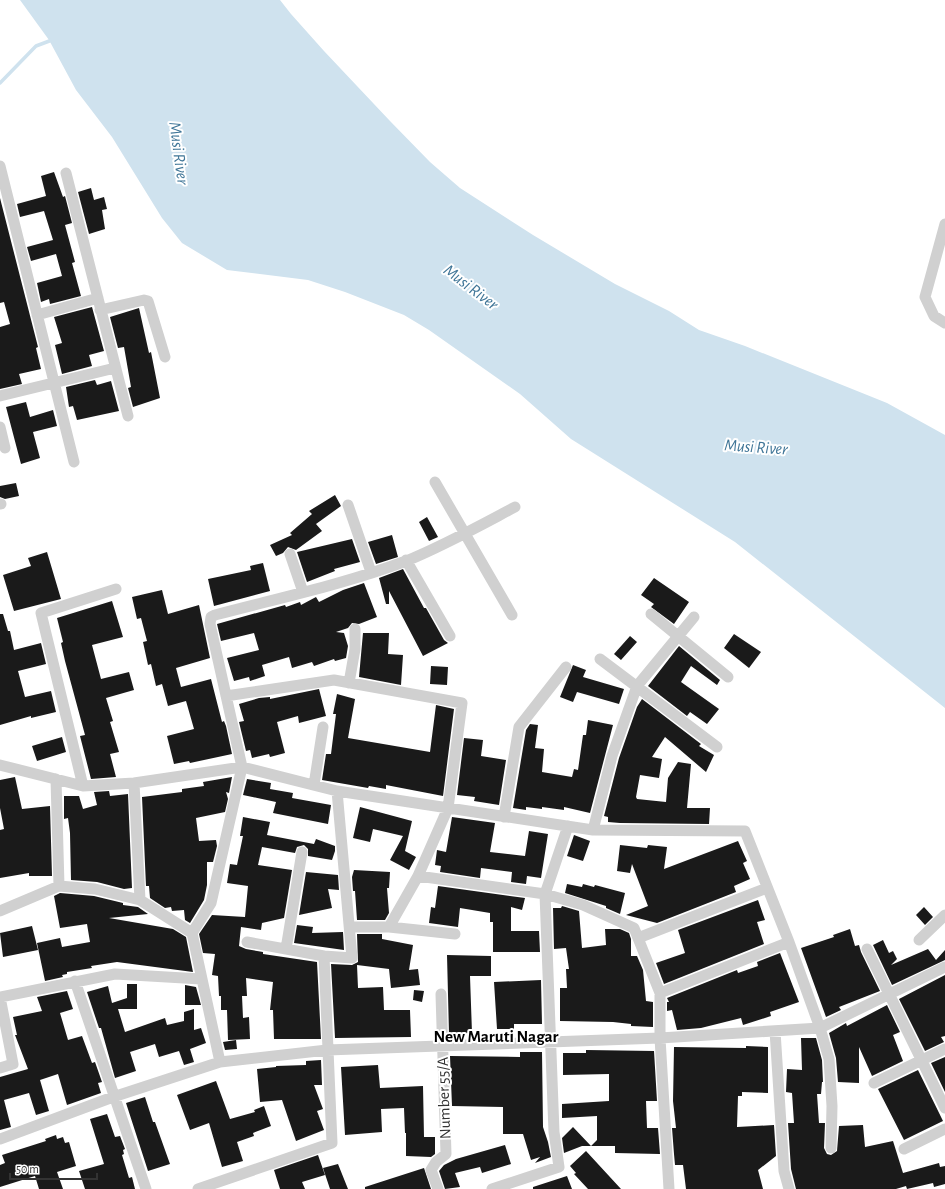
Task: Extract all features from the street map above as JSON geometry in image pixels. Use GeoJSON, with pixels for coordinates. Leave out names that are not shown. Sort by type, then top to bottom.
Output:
{"type":"FeatureCollection","features":[{"type":"Feature","properties":{"kind":"street"},"geometry":{"type":"LineString","coordinates":[[0,166],[74,462]]}},
{"type":"Feature","properties":{"kind":"street"},"geometry":{"type":"LineString","coordinates":[[66,173],[128,416]]}},
{"type":"Feature","properties":{"kind":"street"},"geometry":{"type":"LineString","coordinates":[[945,224],[925,297],[934,316],[945,323]]}},
{"type":"Feature","properties":{"kind":"street"},"geometry":{"type":"LineString","coordinates":[[37,315],[98,298]]}},
{"type":"Feature","properties":{"kind":"street"},"geometry":{"type":"LineString","coordinates":[[100,310],[144,300],[148,301],[165,357]]}},
{"type":"Feature","properties":{"kind":"street"},"geometry":{"type":"LineString","coordinates":[[0,396],[115,368]]}},
{"type":"Feature","properties":{"kind":"street"},"geometry":{"type":"LineString","coordinates":[[0,427],[5,448]]}},
{"type":"Feature","properties":{"kind":"street"},"geometry":{"type":"LineString","coordinates":[[435,482],[512,615]]}},
{"type":"Feature","properties":{"kind":"street"},"geometry":{"type":"LineString","coordinates":[[348,505],[372,572]]}},
{"type":"Feature","properties":{"kind":"street"},"geometry":{"type":"LineString","coordinates":[[220,1062],[192,933],[211,903],[242,767],[210,624],[211,618],[372,572],[406,560],[464,534],[515,506]]}},
{"type":"Feature","properties":{"kind":"street"},"geometry":{"type":"LineString","coordinates":[[290,554],[303,592]]}},
{"type":"Feature","properties":{"kind":"street"},"geometry":{"type":"LineString","coordinates":[[406,560],[450,636]]}},
{"type":"Feature","properties":{"kind":"street"},"geometry":{"type":"LineString","coordinates":[[83,786],[41,613],[116,589]]}},
{"type":"Feature","properties":{"kind":"street"},"geometry":{"type":"LineString","coordinates":[[651,614],[728,676]]}},
{"type":"Feature","properties":{"kind":"street"},"geometry":{"type":"LineString","coordinates":[[593,830],[612,756],[637,686],[694,617]]}},
{"type":"Feature","properties":{"kind":"street"},"geometry":{"type":"LineString","coordinates":[[349,683],[355,649],[355,629]]}},
{"type":"Feature","properties":{"kind":"street"},"geometry":{"type":"LineString","coordinates":[[600,659],[716,747]]}},
{"type":"Feature","properties":{"kind":"street"},"geometry":{"type":"LineString","coordinates":[[504,817],[519,727],[566,667]]}},
{"type":"Feature","properties":{"kind":"street"},"geometry":{"type":"LineString","coordinates":[[226,696],[334,680],[462,703],[448,808],[418,876],[389,927]]}},
{"type":"Feature","properties":{"kind":"street"},"geometry":{"type":"LineString","coordinates":[[314,785],[323,727]]}},
{"type":"Feature","properties":{"kind":"street"},"geometry":{"type":"LineString","coordinates":[[1,762],[83,786],[134,783],[242,767],[337,790],[593,830],[745,831],[789,942],[820,1028],[829,1059],[832,1106],[831,1148]]}},
{"type":"Feature","properties":{"kind":"street"},"geometry":{"type":"LineString","coordinates":[[56,779],[59,886]]}},
{"type":"Feature","properties":{"kind":"street"},"geometry":{"type":"LineString","coordinates":[[134,783],[140,900]]}},
{"type":"Feature","properties":{"kind":"street"},"geometry":{"type":"LineString","coordinates":[[247,942],[324,956],[352,958],[337,790]]}},
{"type":"Feature","properties":{"kind":"street"},"geometry":{"type":"LineString","coordinates":[[492,1189],[559,1167],[554,1132],[552,1041],[545,894],[568,826]]}},
{"type":"Feature","properties":{"kind":"street"},"geometry":{"type":"LineString","coordinates":[[286,949],[302,852]]}},
{"type":"Feature","properties":{"kind":"street"},"geometry":{"type":"LineString","coordinates":[[418,876],[545,894],[583,905],[634,928],[660,993],[660,1038],[669,1189]]}},
{"type":"Feature","properties":{"kind":"street"},"geometry":{"type":"LineString","coordinates":[[0,911],[59,886],[95,889],[140,900],[192,933]]}},
{"type":"Feature","properties":{"kind":"street"},"geometry":{"type":"LineString","coordinates":[[638,938],[767,888]]}},
{"type":"Feature","properties":{"kind":"street"},"geometry":{"type":"LineString","coordinates":[[919,940],[945,915]]}},
{"type":"Feature","properties":{"kind":"street"},"geometry":{"type":"LineString","coordinates":[[350,927],[389,927],[455,934]]}},
{"type":"Feature","properties":{"kind":"street"},"geometry":{"type":"LineString","coordinates":[[660,993],[789,942]]}},
{"type":"Feature","properties":{"kind":"street"},"geometry":{"type":"LineString","coordinates":[[867,949],[945,1108]]}},
{"type":"Feature","properties":{"kind":"street"},"geometry":{"type":"LineString","coordinates":[[198,1189],[332,1143],[324,956]]}},
{"type":"Feature","properties":{"kind":"street"},"geometry":{"type":"LineString","coordinates":[[0,1139],[113,1097],[220,1062],[327,1050],[660,1038],[820,1028],[945,967]]}},
{"type":"Feature","properties":{"kind":"street"},"geometry":{"type":"LineString","coordinates":[[0,1068],[13,1064],[0,997],[115,974],[202,979]]}},
{"type":"Feature","properties":{"kind":"street"},"geometry":{"type":"LineString","coordinates":[[75,981],[113,1097],[146,1189]]}},
{"type":"Feature","properties":{"kind":"street","name":"Number 55/A"},"geometry":{"type":"LineString","coordinates":[[438,1189],[431,1170],[436,1162],[446,1154],[441,994]]}},
{"type":"Feature","properties":{"kind":"street"},"geometry":{"type":"LineString","coordinates":[[775,1031],[784,1170],[789,1189]]}},
{"type":"Feature","properties":{"kind":"street"},"geometry":{"type":"LineString","coordinates":[[874,1083],[945,1049]]}},
{"type":"Feature","properties":{"kind":"street"},"geometry":{"type":"LineString","coordinates":[[904,1149],[945,1129]]}},
{"type":"Feature","properties":{"kind":"water","name":"Musi River"},"geometry":{"type":"Polygon","coordinates":[[[20,0],[280,0],[324,51],[390,121],[430,162],[460,188],[533,235],[615,284],[669,311],[699,330],[745,346],[887,403],[945,435],[945,708],[735,542],[571,439],[520,394],[429,330],[404,315],[345,292],[308,280],[227,270],[182,243],[162,218],[112,137],[76,90],[49,40],[20,0]]]}},
{"type":"Feature","properties":{"kind":"building"},"geometry":{"type":"Polygon","coordinates":[[[54,172],[63,197],[65,196],[72,223],[65,225],[75,262],[72,263],[81,296],[50,304],[49,299],[41,302],[37,283],[62,276],[56,254],[31,261],[27,247],[53,240],[44,211],[20,217],[17,204],[46,196],[41,176],[54,172]]]}},
{"type":"Feature","properties":{"kind":"building"},"geometry":{"type":"Polygon","coordinates":[[[91,188],[94,200],[104,197],[107,209],[102,210],[105,229],[89,234],[78,192],[91,188]]]}},
{"type":"Feature","properties":{"kind":"building"},"geometry":{"type":"Polygon","coordinates":[[[0,198],[38,347],[36,348],[41,369],[19,374],[22,384],[0,389],[0,327],[10,324],[4,302],[0,303],[0,198]]]}},
{"type":"Feature","properties":{"kind":"building"},"geometry":{"type":"Polygon","coordinates":[[[92,307],[104,351],[89,355],[92,366],[62,374],[55,345],[62,343],[54,317],[92,307]]]}},
{"type":"Feature","properties":{"kind":"building"},"geometry":{"type":"Polygon","coordinates":[[[139,308],[149,353],[151,352],[160,398],[133,407],[128,388],[131,387],[124,347],[118,348],[110,317],[139,308]]]}},
{"type":"Feature","properties":{"kind":"building"},"geometry":{"type":"Polygon","coordinates":[[[95,380],[97,385],[111,381],[119,411],[77,420],[73,406],[69,407],[66,387],[95,380]]]}},
{"type":"Feature","properties":{"kind":"building"},"geometry":{"type":"Polygon","coordinates":[[[26,402],[30,417],[53,410],[57,426],[33,432],[40,458],[21,464],[6,407],[26,402]]]}},
{"type":"Feature","properties":{"kind":"building"},"geometry":{"type":"Polygon","coordinates":[[[16,483],[19,496],[5,499],[0,497],[0,486],[16,483]]]}},
{"type":"Feature","properties":{"kind":"building"},"geometry":{"type":"Polygon","coordinates":[[[335,495],[341,506],[316,524],[322,531],[296,550],[288,547],[283,553],[276,556],[270,545],[292,535],[290,533],[312,514],[309,511],[335,495]]]}},
{"type":"Feature","properties":{"kind":"building"},"geometry":{"type":"Polygon","coordinates":[[[427,517],[438,537],[429,541],[419,522],[427,517]]]}},
{"type":"Feature","properties":{"kind":"building"},"geometry":{"type":"Polygon","coordinates":[[[392,535],[398,557],[376,564],[368,542],[392,535]]]}},
{"type":"Feature","properties":{"kind":"building"},"geometry":{"type":"Polygon","coordinates":[[[352,539],[360,562],[334,569],[335,571],[307,582],[297,552],[352,539]]]}},
{"type":"Feature","properties":{"kind":"building"},"geometry":{"type":"Polygon","coordinates":[[[47,552],[61,599],[14,611],[3,575],[31,566],[28,558],[47,552]]]}},
{"type":"Feature","properties":{"kind":"building"},"geometry":{"type":"Polygon","coordinates":[[[263,563],[270,591],[214,606],[208,579],[251,570],[250,566],[263,563]]]}},
{"type":"Feature","properties":{"kind":"building"},"geometry":{"type":"Polygon","coordinates":[[[403,569],[424,608],[426,608],[444,640],[448,643],[423,656],[389,591],[389,604],[386,604],[379,578],[403,569]]]}},
{"type":"Feature","properties":{"kind":"building"},"geometry":{"type":"Polygon","coordinates":[[[654,578],[689,602],[674,624],[651,607],[654,604],[641,595],[654,578]]]}},
{"type":"Feature","properties":{"kind":"building"},"geometry":{"type":"Polygon","coordinates":[[[364,583],[377,617],[359,624],[352,623],[348,628],[336,632],[344,633],[348,646],[346,658],[335,661],[334,659],[314,666],[312,662],[292,668],[289,657],[262,665],[265,676],[250,681],[249,677],[234,681],[227,658],[259,650],[254,633],[221,641],[217,624],[285,605],[286,607],[300,602],[301,605],[316,597],[319,602],[343,590],[364,583]]]}},
{"type":"Feature","properties":{"kind":"building"},"geometry":{"type":"Polygon","coordinates":[[[162,590],[168,614],[199,605],[210,658],[176,668],[181,687],[211,679],[222,722],[224,721],[226,726],[232,754],[190,763],[189,761],[174,764],[167,736],[194,729],[186,701],[168,706],[162,684],[156,686],[151,664],[148,665],[143,642],[147,641],[141,618],[137,619],[132,597],[162,590]]]}},
{"type":"Feature","properties":{"kind":"building"},"geometry":{"type":"Polygon","coordinates":[[[112,601],[123,637],[92,645],[101,679],[129,672],[134,690],[106,698],[113,721],[110,722],[119,752],[110,754],[116,777],[91,779],[80,736],[85,735],[65,661],[61,643],[63,642],[57,618],[112,601]]]}},
{"type":"Feature","properties":{"kind":"building"},"geometry":{"type":"Polygon","coordinates":[[[0,614],[3,614],[8,631],[10,631],[14,650],[41,643],[46,664],[18,671],[25,697],[51,691],[56,712],[31,718],[31,716],[0,725],[0,614]]]}},
{"type":"Feature","properties":{"kind":"building"},"geometry":{"type":"Polygon","coordinates":[[[363,633],[389,633],[388,654],[403,655],[401,685],[359,677],[363,633]]]}},
{"type":"Feature","properties":{"kind":"building"},"geometry":{"type":"Polygon","coordinates":[[[734,634],[761,652],[749,668],[724,648],[734,634]]]}},
{"type":"Feature","properties":{"kind":"building"},"geometry":{"type":"Polygon","coordinates":[[[630,636],[637,642],[621,660],[614,654],[630,636]]]}},
{"type":"Feature","properties":{"kind":"building"},"geometry":{"type":"Polygon","coordinates":[[[679,646],[720,680],[717,685],[691,666],[681,682],[719,709],[707,724],[690,712],[687,716],[648,686],[679,646]]]}},
{"type":"Feature","properties":{"kind":"building"},"geometry":{"type":"Polygon","coordinates":[[[573,665],[586,670],[583,677],[624,689],[619,704],[577,692],[573,702],[560,697],[573,665]]]}},
{"type":"Feature","properties":{"kind":"building"},"geometry":{"type":"Polygon","coordinates":[[[431,666],[448,667],[447,685],[430,684],[431,666]]]}},
{"type":"Feature","properties":{"kind":"building"},"geometry":{"type":"Polygon","coordinates":[[[319,689],[326,716],[299,723],[298,716],[277,722],[285,753],[270,757],[269,754],[252,758],[250,750],[246,751],[239,722],[244,721],[239,704],[259,698],[270,697],[270,699],[319,689]]]}},
{"type":"Feature","properties":{"kind":"building"},"geometry":{"type":"Polygon","coordinates":[[[337,694],[355,699],[348,738],[430,752],[436,705],[454,709],[443,796],[386,785],[386,789],[369,786],[368,788],[322,780],[326,754],[331,754],[336,714],[333,714],[337,694]]]}},
{"type":"Feature","properties":{"kind":"building"},"geometry":{"type":"Polygon","coordinates":[[[642,699],[701,744],[699,746],[714,755],[706,772],[665,737],[652,757],[662,759],[659,778],[640,775],[636,797],[637,799],[666,802],[668,778],[678,762],[691,764],[687,808],[710,808],[709,824],[620,823],[608,822],[608,817],[604,816],[619,758],[637,707],[642,699]]]}},
{"type":"Feature","properties":{"kind":"building"},"geometry":{"type":"Polygon","coordinates":[[[588,720],[613,725],[590,813],[564,807],[564,810],[542,807],[542,809],[526,807],[526,810],[513,808],[526,730],[530,724],[538,725],[535,748],[544,749],[542,772],[572,777],[574,769],[578,770],[583,735],[586,735],[588,720]]]}},
{"type":"Feature","properties":{"kind":"building"},"geometry":{"type":"Polygon","coordinates":[[[62,737],[66,752],[37,761],[32,746],[62,737]]]}},
{"type":"Feature","properties":{"kind":"building"},"geometry":{"type":"Polygon","coordinates":[[[464,738],[483,740],[481,756],[506,760],[499,805],[474,801],[475,797],[457,795],[464,738]]]}},
{"type":"Feature","properties":{"kind":"building"},"geometry":{"type":"Polygon","coordinates":[[[15,777],[22,809],[50,806],[52,876],[29,876],[29,873],[0,878],[0,830],[4,829],[0,808],[0,780],[15,777]]]}},
{"type":"Feature","properties":{"kind":"building"},"geometry":{"type":"Polygon","coordinates":[[[232,777],[229,793],[226,792],[228,799],[225,812],[196,818],[199,841],[216,840],[217,846],[213,862],[207,862],[207,885],[204,900],[190,923],[185,920],[184,910],[172,911],[171,907],[165,908],[150,898],[149,886],[146,886],[142,797],[182,792],[182,789],[204,786],[203,782],[232,777]]]}},
{"type":"Feature","properties":{"kind":"building"},"geometry":{"type":"Polygon","coordinates":[[[247,779],[271,783],[270,789],[293,793],[292,798],[331,805],[328,824],[273,813],[276,802],[243,795],[247,779]]]}},
{"type":"Feature","properties":{"kind":"building"},"geometry":{"type":"Polygon","coordinates":[[[109,791],[110,796],[128,794],[132,888],[124,889],[97,882],[71,880],[70,833],[68,818],[64,819],[64,796],[79,796],[83,809],[97,805],[94,792],[109,791]]]}},
{"type":"Feature","properties":{"kind":"building"},"geometry":{"type":"Polygon","coordinates":[[[360,807],[412,821],[405,851],[416,857],[409,870],[390,860],[403,836],[373,829],[370,842],[353,838],[360,807]]]}},
{"type":"Feature","properties":{"kind":"building"},"geometry":{"type":"Polygon","coordinates":[[[243,817],[270,822],[267,835],[314,844],[316,839],[335,846],[332,860],[308,856],[308,849],[304,845],[297,847],[295,853],[262,847],[258,865],[292,870],[284,918],[262,923],[261,930],[241,927],[239,946],[246,949],[263,952],[263,954],[317,962],[321,1039],[274,1039],[273,1010],[270,1010],[273,982],[246,978],[247,996],[242,996],[243,1018],[249,1017],[250,1039],[228,1040],[227,1010],[221,1010],[221,996],[219,996],[218,976],[212,975],[215,954],[203,953],[199,934],[212,915],[245,917],[248,886],[227,883],[230,864],[237,865],[243,836],[240,836],[243,817]]]}},
{"type":"Feature","properties":{"kind":"building"},"geometry":{"type":"Polygon","coordinates":[[[452,817],[495,823],[490,852],[525,856],[529,831],[548,834],[541,878],[527,876],[526,884],[511,882],[512,872],[481,868],[480,878],[440,872],[441,866],[435,865],[437,850],[446,852],[452,817]]]}},
{"type":"Feature","properties":{"kind":"building"},"geometry":{"type":"Polygon","coordinates":[[[574,835],[590,841],[583,861],[567,856],[574,835]]]}},
{"type":"Feature","properties":{"kind":"building"},"geometry":{"type":"Polygon","coordinates":[[[738,841],[747,861],[743,863],[750,879],[734,886],[736,892],[657,923],[626,915],[648,906],[632,864],[630,873],[617,871],[620,845],[647,848],[648,845],[667,847],[664,869],[738,841]]]}},
{"type":"Feature","properties":{"kind":"building"},"geometry":{"type":"Polygon","coordinates":[[[354,870],[390,872],[389,888],[387,888],[389,913],[385,920],[357,920],[355,891],[353,891],[352,877],[354,870]]]}},
{"type":"Feature","properties":{"kind":"building"},"geometry":{"type":"Polygon","coordinates":[[[306,872],[338,875],[339,890],[328,889],[332,908],[299,915],[306,872]]]}},
{"type":"Feature","properties":{"kind":"building"},"geometry":{"type":"Polygon","coordinates":[[[567,884],[582,887],[583,884],[594,887],[595,885],[625,893],[620,914],[606,908],[606,906],[565,893],[567,884]]]}},
{"type":"Feature","properties":{"kind":"building"},"geometry":{"type":"Polygon","coordinates":[[[438,886],[525,898],[522,910],[511,907],[511,931],[539,931],[540,952],[493,952],[493,922],[490,922],[490,913],[460,908],[458,927],[429,923],[431,907],[435,908],[438,886]]]}},
{"type":"Feature","properties":{"kind":"building"},"geometry":{"type":"Polygon","coordinates":[[[60,893],[94,896],[123,903],[123,905],[138,907],[148,914],[109,918],[173,929],[186,937],[193,972],[117,962],[67,972],[67,974],[62,975],[63,977],[45,981],[37,943],[60,938],[62,947],[90,942],[87,924],[60,928],[54,896],[60,893]]]}},
{"type":"Feature","properties":{"kind":"building"},"geometry":{"type":"Polygon","coordinates":[[[758,900],[765,920],[757,922],[764,944],[664,984],[656,963],[685,953],[678,930],[758,900]]]}},
{"type":"Feature","properties":{"kind":"building"},"geometry":{"type":"Polygon","coordinates":[[[562,906],[579,911],[582,948],[606,945],[605,929],[620,929],[629,933],[631,939],[631,956],[637,956],[643,970],[646,1001],[653,1002],[653,1027],[631,1026],[631,1024],[613,1022],[560,1021],[560,988],[567,988],[566,969],[569,969],[566,948],[554,949],[553,908],[561,908],[562,906]]]}},
{"type":"Feature","properties":{"kind":"building"},"geometry":{"type":"Polygon","coordinates":[[[924,907],[933,917],[925,925],[916,915],[924,907]]]}},
{"type":"Feature","properties":{"kind":"building"},"geometry":{"type":"Polygon","coordinates":[[[297,925],[313,927],[312,933],[343,932],[344,950],[294,943],[297,925]]]}},
{"type":"Feature","properties":{"kind":"building"},"geometry":{"type":"Polygon","coordinates":[[[32,926],[38,950],[3,957],[0,933],[32,926]]]}},
{"type":"Feature","properties":{"kind":"building"},"geometry":{"type":"Polygon","coordinates":[[[850,929],[855,946],[859,945],[880,991],[839,1007],[841,1010],[826,1017],[801,948],[834,937],[833,935],[850,929]]]}},
{"type":"Feature","properties":{"kind":"building"},"geometry":{"type":"Polygon","coordinates":[[[357,934],[382,934],[382,939],[413,945],[409,970],[418,969],[420,985],[391,988],[389,969],[357,965],[358,988],[383,987],[384,1010],[410,1010],[411,1037],[335,1038],[331,964],[352,965],[358,962],[357,934]]]}},
{"type":"Feature","properties":{"kind":"building"},"geometry":{"type":"Polygon","coordinates":[[[883,940],[889,953],[893,951],[897,959],[891,965],[928,949],[936,960],[945,950],[945,960],[892,985],[873,945],[883,940]]]}},
{"type":"Feature","properties":{"kind":"building"},"geometry":{"type":"Polygon","coordinates":[[[780,953],[799,1002],[770,1012],[771,1016],[743,1025],[741,1018],[701,1028],[677,1030],[672,1010],[667,1011],[667,1002],[669,1002],[667,998],[737,970],[738,973],[758,966],[757,962],[780,953]]]}},
{"type":"Feature","properties":{"kind":"building"},"geometry":{"type":"Polygon","coordinates":[[[447,955],[491,956],[491,976],[470,976],[472,1033],[449,1034],[447,955]]]}},
{"type":"Feature","properties":{"kind":"building"},"geometry":{"type":"Polygon","coordinates":[[[945,975],[945,1036],[941,1037],[944,1042],[925,1051],[899,999],[945,975]]]}},
{"type":"Feature","properties":{"kind":"building"},"geometry":{"type":"Polygon","coordinates":[[[541,980],[542,1024],[514,1024],[514,1029],[497,1029],[494,982],[541,980]]]}},
{"type":"Feature","properties":{"kind":"building"},"geometry":{"type":"Polygon","coordinates":[[[127,984],[137,984],[137,1009],[118,1009],[125,1032],[165,1018],[167,1025],[184,1021],[184,1012],[194,1009],[194,1030],[201,1028],[206,1043],[190,1049],[194,1062],[184,1065],[179,1051],[159,1057],[155,1044],[130,1052],[136,1071],[115,1078],[101,1028],[99,1028],[87,992],[108,986],[112,1003],[127,998],[127,984]]]}},
{"type":"Feature","properties":{"kind":"building"},"geometry":{"type":"Polygon","coordinates":[[[185,985],[196,987],[201,1005],[185,1005],[185,985]]]}},
{"type":"Feature","properties":{"kind":"building"},"geometry":{"type":"Polygon","coordinates":[[[414,990],[424,991],[422,1002],[413,1000],[414,990]]]}},
{"type":"Feature","properties":{"kind":"building"},"geometry":{"type":"Polygon","coordinates":[[[67,991],[73,1009],[60,1013],[68,1040],[82,1036],[92,1063],[95,1062],[102,1082],[98,1083],[101,1093],[67,1105],[58,1074],[40,1080],[49,1111],[36,1115],[29,1093],[4,1100],[11,1127],[0,1130],[0,1077],[28,1069],[15,1035],[17,1035],[13,1017],[42,1011],[37,997],[67,991]]]}},
{"type":"Feature","properties":{"kind":"building"},"geometry":{"type":"Polygon","coordinates":[[[887,1005],[900,1032],[893,1035],[903,1061],[872,1076],[859,1047],[859,1083],[838,1082],[836,1058],[829,1033],[846,1023],[847,1026],[887,1005]]]}},
{"type":"Feature","properties":{"kind":"building"},"geometry":{"type":"Polygon","coordinates":[[[801,1038],[816,1038],[822,1060],[823,1082],[821,1094],[817,1094],[819,1123],[825,1123],[824,1148],[827,1154],[831,1155],[837,1151],[839,1126],[863,1125],[865,1147],[893,1141],[903,1173],[939,1163],[940,1167],[945,1166],[945,1184],[934,1187],[933,1183],[907,1189],[906,1186],[896,1189],[796,1189],[791,1169],[788,1123],[794,1123],[792,1093],[786,1092],[787,1069],[802,1070],[801,1038]]]}},
{"type":"Feature","properties":{"kind":"building"},"geometry":{"type":"Polygon","coordinates":[[[236,1040],[237,1049],[225,1050],[223,1042],[236,1040]]]}},
{"type":"Feature","properties":{"kind":"building"},"geometry":{"type":"Polygon","coordinates":[[[746,1046],[768,1047],[768,1093],[742,1092],[742,1096],[738,1096],[737,1127],[774,1125],[776,1156],[758,1170],[763,1189],[686,1189],[683,1165],[675,1165],[674,1154],[672,1128],[676,1128],[673,1101],[674,1047],[746,1048],[746,1046]]]}},
{"type":"Feature","properties":{"kind":"building"},"geometry":{"type":"Polygon","coordinates":[[[586,1050],[654,1051],[657,1101],[646,1101],[647,1128],[658,1128],[660,1154],[615,1153],[615,1146],[591,1146],[597,1140],[597,1116],[562,1118],[562,1104],[609,1101],[609,1074],[563,1075],[563,1053],[586,1053],[586,1050]]]}},
{"type":"Feature","properties":{"kind":"building"},"geometry":{"type":"Polygon","coordinates":[[[520,1052],[542,1052],[543,1127],[551,1157],[535,1163],[540,1157],[531,1160],[523,1134],[503,1134],[503,1107],[452,1106],[450,1056],[520,1057],[520,1052]]]}},
{"type":"Feature","properties":{"kind":"building"},"geometry":{"type":"Polygon","coordinates":[[[945,1057],[945,1092],[931,1063],[945,1057]]]}},
{"type":"Feature","properties":{"kind":"building"},"geometry":{"type":"Polygon","coordinates":[[[321,1060],[322,1085],[314,1085],[323,1109],[317,1111],[324,1130],[296,1141],[282,1100],[260,1102],[257,1069],[276,1066],[306,1065],[306,1061],[321,1060]]]}},
{"type":"Feature","properties":{"kind":"building"},"geometry":{"type":"Polygon","coordinates":[[[378,1065],[380,1088],[423,1086],[424,1137],[435,1137],[435,1154],[431,1157],[406,1156],[404,1108],[381,1109],[382,1132],[345,1135],[341,1067],[378,1065]]]}},
{"type":"Feature","properties":{"kind":"building"},"geometry":{"type":"Polygon","coordinates":[[[918,1070],[943,1121],[904,1140],[878,1089],[918,1070]]]}},
{"type":"Feature","properties":{"kind":"building"},"geometry":{"type":"Polygon","coordinates":[[[216,1081],[230,1119],[255,1112],[254,1110],[264,1106],[271,1126],[253,1133],[254,1136],[237,1142],[243,1161],[222,1167],[209,1123],[190,1130],[177,1095],[216,1081]]]}},
{"type":"Feature","properties":{"kind":"building"},"geometry":{"type":"Polygon","coordinates":[[[145,1097],[153,1122],[155,1122],[170,1164],[148,1171],[126,1103],[145,1097]]]}},
{"type":"Feature","properties":{"kind":"building"},"geometry":{"type":"Polygon","coordinates":[[[107,1114],[115,1137],[120,1136],[125,1149],[123,1150],[124,1154],[122,1155],[129,1178],[132,1177],[135,1189],[85,1189],[79,1171],[104,1164],[90,1119],[107,1114]]]}},
{"type":"Feature","properties":{"kind":"building"},"geometry":{"type":"Polygon","coordinates":[[[573,1127],[591,1146],[582,1146],[564,1153],[562,1138],[573,1127]]]}},
{"type":"Feature","properties":{"kind":"building"},"geometry":{"type":"Polygon","coordinates":[[[56,1135],[57,1139],[63,1137],[65,1143],[69,1142],[76,1166],[57,1172],[63,1189],[39,1189],[35,1176],[0,1187],[0,1165],[5,1163],[2,1155],[46,1141],[45,1139],[56,1135]]]}},
{"type":"Feature","properties":{"kind":"building"},"geometry":{"type":"Polygon","coordinates":[[[505,1145],[511,1164],[482,1173],[480,1167],[455,1173],[460,1187],[445,1189],[439,1171],[444,1165],[456,1159],[505,1145]]]}},
{"type":"Feature","properties":{"kind":"building"},"geometry":{"type":"Polygon","coordinates":[[[586,1151],[621,1189],[588,1189],[574,1174],[576,1173],[570,1166],[586,1151]]]}},
{"type":"Feature","properties":{"kind":"building"},"geometry":{"type":"Polygon","coordinates":[[[318,1155],[325,1175],[302,1182],[305,1189],[280,1189],[274,1170],[318,1155]]]}},
{"type":"Feature","properties":{"kind":"building"},"geometry":{"type":"Polygon","coordinates":[[[338,1164],[348,1189],[330,1189],[323,1168],[338,1164]]]}},
{"type":"Feature","properties":{"kind":"building"},"geometry":{"type":"Polygon","coordinates":[[[424,1168],[431,1189],[365,1189],[365,1187],[424,1168]]]}},
{"type":"Feature","properties":{"kind":"building"},"geometry":{"type":"Polygon","coordinates":[[[567,1176],[572,1189],[533,1189],[533,1187],[567,1176]]]}},
{"type":"Feature","properties":{"kind":"waterway"},"geometry":{"type":"LineString","coordinates":[[0,83],[36,46],[52,40]]}},
{"type":"Feature","properties":{"kind":"district","name":"New Maruti Nagar"},"geometry":{"type":"Point","coordinates":[496,1036]}}]}
